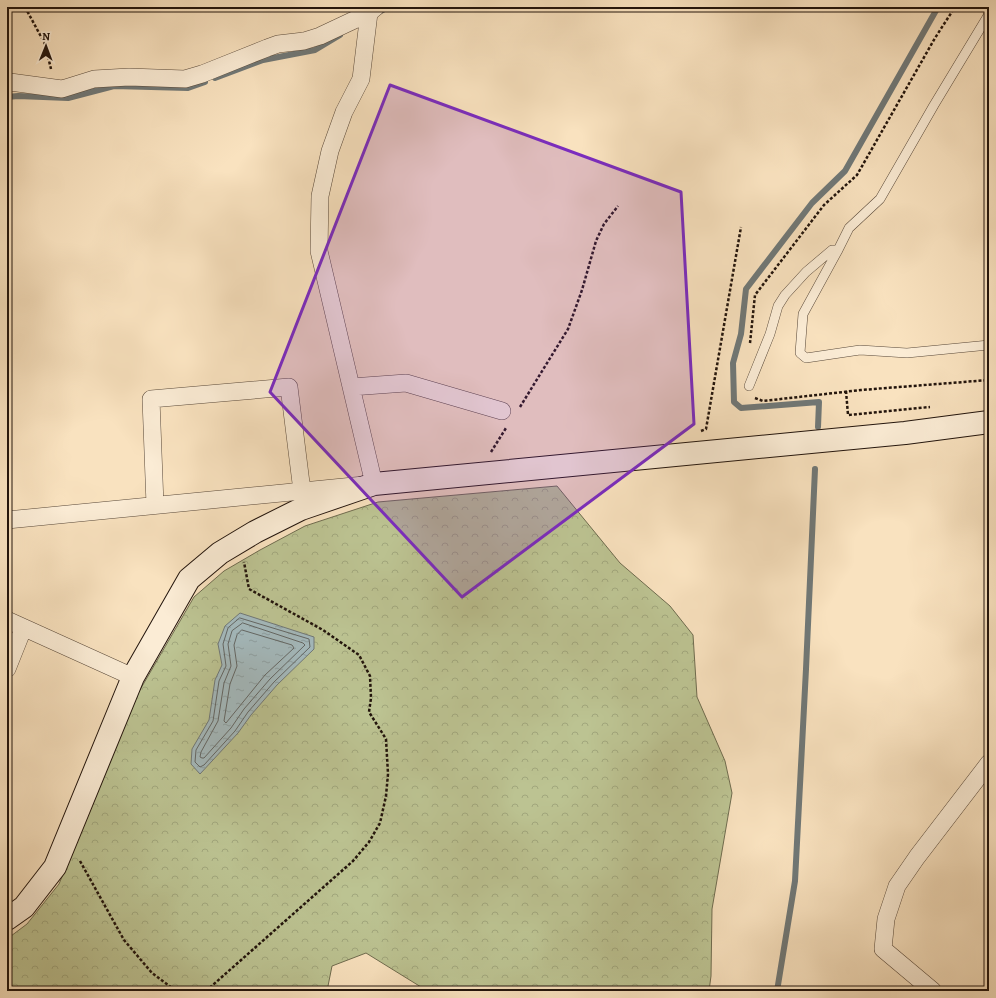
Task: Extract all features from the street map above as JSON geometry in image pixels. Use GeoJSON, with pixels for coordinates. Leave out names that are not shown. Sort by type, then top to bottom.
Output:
{"type":"FeatureCollection","features":[{"type":"Feature","properties":{"kind":"street"},"geometry":{"type":"LineString","coordinates":[[7,82],[62,89],[94,79],[129,77],[185,79],[202,74],[278,44],[304,41],[320,36],[373,10]]}},
{"type":"Feature","properties":{"kind":"street"},"geometry":{"type":"LineString","coordinates":[[373,10],[361,79],[344,112],[330,151],[320,196],[319,251],[374,484]]}},
{"type":"Feature","properties":{"kind":"street"},"geometry":{"type":"LineString","coordinates":[[351,387],[406,383],[508,417]]}},
{"type":"Feature","properties":{"kind":"street"},"geometry":{"type":"LineString","coordinates":[[156,506],[151,399],[289,387],[302,491]]}},
{"type":"Feature","properties":{"kind":"street"},"geometry":{"type":"LineString","coordinates":[[7,520],[890,434],[989,422]]}},
{"type":"Feature","properties":{"kind":"street"},"geometry":{"type":"LineString","coordinates":[[7,919],[24,907],[55,867],[133,677],[189,580],[220,553],[301,509],[374,484]]}},
{"type":"Feature","properties":{"kind":"street"},"geometry":{"type":"LineString","coordinates":[[7,620],[23,629],[133,677]]}},
{"type":"Feature","properties":{"kind":"street"},"geometry":{"type":"LineString","coordinates":[[7,669],[23,629]]}},
{"type":"Feature","properties":{"kind":"street"},"geometry":{"type":"LineString","coordinates":[[933,991],[883,949],[886,920],[896,886],[989,763]]}},
{"type":"Feature","properties":{"kind":"lane"},"geometry":{"type":"LineString","coordinates":[[989,14],[880,199],[849,228],[803,314],[800,353],[806,358],[860,350],[907,353],[989,345]]}},
{"type":"Feature","properties":{"kind":"lane"},"geometry":{"type":"LineString","coordinates":[[749,386],[770,334],[778,306],[785,295],[806,272],[832,250],[838,250]]}},
{"type":"Feature","properties":{"kind":"path"},"geometry":{"type":"LineString","coordinates":[[26,7],[45,44],[51,67],[51,87]]}},
{"type":"Feature","properties":{"kind":"path"},"geometry":{"type":"LineString","coordinates":[[486,474],[490,453],[508,417],[568,328],[582,290],[596,241],[604,224],[618,206]]}},
{"type":"Feature","properties":{"kind":"path"},"geometry":{"type":"LineString","coordinates":[[699,432],[706,429],[741,227]]}},
{"type":"Feature","properties":{"kind":"path"},"geometry":{"type":"LineString","coordinates":[[846,392],[848,415],[932,407]]}},
{"type":"Feature","properties":{"kind":"path"},"geometry":{"type":"LineString","coordinates":[[206,991],[353,861],[369,842],[380,823],[386,796],[388,774],[386,739],[369,712],[371,698],[370,676],[359,655],[323,630],[249,589],[240,541]]}},
{"type":"Feature","properties":{"kind":"path"},"geometry":{"type":"LineString","coordinates":[[67,837],[124,940],[152,973],[176,991]]}},
{"type":"Feature","properties":{"kind":"highlighted area"},"geometry":{"type":"Polygon","coordinates":[[[390,85],[681,192],[694,424],[462,597],[270,392],[390,85]]]}},
{"type":"Feature","properties":{"kind":"green space"},"geometry":{"type":"Polygon","coordinates":[[[557,486],[620,563],[670,606],[693,635],[697,697],[725,761],[732,793],[712,909],[711,976],[709,991],[432,991],[421,987],[366,953],[332,966],[327,991],[7,991],[7,939],[27,924],[59,884],[137,695],[194,597],[224,571],[305,526],[378,502],[557,486]]]}},
{"type":"Feature","properties":{"kind":"water"},"geometry":{"type":"Polygon","coordinates":[[[240,613],[314,637],[314,649],[277,685],[251,715],[238,733],[200,774],[191,764],[192,749],[209,720],[215,680],[222,665],[218,644],[225,626],[240,613]]]}},
{"type":"Feature","properties":{"kind":"waterway"},"geometry":{"type":"LineString","coordinates":[[377,13],[388,7]]}},
{"type":"Feature","properties":{"kind":"waterway"},"geometry":{"type":"LineString","coordinates":[[818,427],[819,402],[741,408],[734,402],[733,363],[741,334],[746,289],[812,203],[845,171],[938,7]]}},
{"type":"Feature","properties":{"kind":"waterway"},"geometry":{"type":"LineString","coordinates":[[215,78],[263,60],[315,50],[340,35]]}},
{"type":"Feature","properties":{"kind":"waterway"},"geometry":{"type":"LineString","coordinates":[[7,97],[68,98],[114,86],[188,88],[205,82]]}},
{"type":"Feature","properties":{"kind":"waterway"},"geometry":{"type":"LineString","coordinates":[[777,991],[795,881],[815,469]]}}]}
